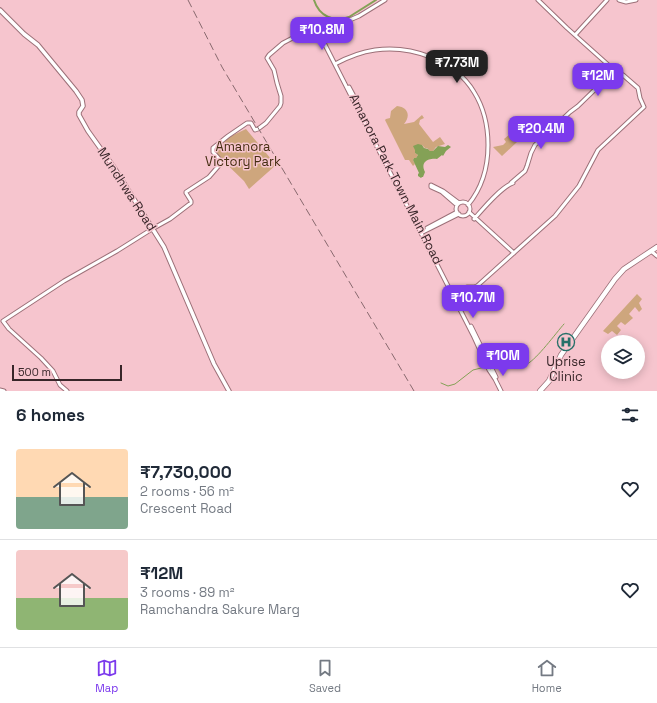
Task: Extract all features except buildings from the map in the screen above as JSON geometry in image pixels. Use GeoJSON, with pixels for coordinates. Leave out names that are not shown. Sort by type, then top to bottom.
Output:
{"type":"FeatureCollection","features":[{"type":"Feature","properties":{"kind":"highway"},"geometry":{"type":"LineString","coordinates":[[542,391],[551,380],[564,355],[616,280],[628,269],[656,251]]}},
{"type":"Feature","properties":{"kind":"main road","name":"Mundhwa Road"},"geometry":{"type":"LineString","coordinates":[[0,10],[24,34],[38,45],[76,91],[83,103],[79,115],[88,131],[113,166],[167,252],[197,326],[228,391]]}},
{"type":"Feature","properties":{"kind":"street"},"geometry":{"type":"LineString","coordinates":[[67,391],[60,385],[53,371],[9,329],[4,321],[64,282],[175,216],[191,203],[186,192],[209,177],[222,162],[213,152],[213,148],[247,123],[251,123],[255,130],[258,129],[266,123],[280,106],[282,101],[280,92],[274,70],[267,59],[267,56],[283,43],[327,21],[338,22],[352,19],[385,0]]}},
{"type":"Feature","properties":{"kind":"street"},"geometry":{"type":"LineString","coordinates":[[457,298],[467,287],[476,287],[561,209],[579,186],[598,150],[644,107],[638,88],[575,35],[538,0]]}},
{"type":"Feature","properties":{"kind":"street"},"geometry":{"type":"LineString","coordinates":[[575,35],[607,0]]}},
{"type":"Feature","properties":{"kind":"street"},"geometry":{"type":"LineString","coordinates":[[619,0],[626,2],[636,0]]}},
{"type":"Feature","properties":{"kind":"street","name":"Amanora Park Town Main Road"},"geometry":{"type":"LineString","coordinates":[[317,26],[501,391]]}},
{"type":"Feature","properties":{"kind":"street"},"geometry":{"type":"LineString","coordinates":[[336,64],[361,53],[384,49],[410,51],[443,65],[468,88],[476,100],[483,120],[486,137],[486,153],[484,166],[476,189],[468,204],[470,208],[468,212],[463,215],[458,213],[422,231]]}},
{"type":"Feature","properties":{"kind":"street","name":"Amanora Park Town Main Road"},"geometry":{"type":"LineString","coordinates":[[336,64],[457,298],[478,343]]}},
{"type":"Feature","properties":{"kind":"street"},"geometry":{"type":"LineString","coordinates":[[474,218],[524,171],[535,145],[615,70]]}},
{"type":"Feature","properties":{"kind":"street"},"geometry":{"type":"LineString","coordinates":[[432,185],[443,191],[458,204],[431,187],[431,186],[432,185]]}},
{"type":"Feature","properties":{"kind":"street"},"geometry":{"type":"LineString","coordinates":[[458,204],[462,202],[468,204]]}},
{"type":"Feature","properties":{"kind":"street"},"geometry":{"type":"LineString","coordinates":[[458,204],[456,208],[458,213]]}},
{"type":"Feature","properties":{"kind":"street"},"geometry":{"type":"LineString","coordinates":[[468,212],[513,254]]}},
{"type":"Feature","properties":{"kind":"street"},"geometry":{"type":"LineString","coordinates":[[0,390],[4,391]]}},
{"type":"Feature","properties":{"kind":"green space"},"geometry":{"type":"Polygon","coordinates":[[[397,106],[404,108],[407,112],[408,115],[404,124],[414,122],[422,115],[424,118],[420,120],[419,124],[433,142],[440,137],[445,144],[436,147],[433,151],[430,151],[422,145],[415,150],[415,153],[418,155],[413,160],[415,164],[413,166],[409,160],[405,160],[385,120],[390,118],[391,111],[397,106]]]}},
{"type":"Feature","properties":{"kind":"green space","name":"Amanora Victory Park"},"geometry":{"type":"Polygon","coordinates":[[[246,129],[276,165],[249,189],[244,181],[214,152],[229,137],[246,129]]]}},
{"type":"Feature","properties":{"kind":"green space"},"geometry":{"type":"Polygon","coordinates":[[[510,134],[517,142],[502,156],[493,147],[503,145],[506,142],[504,139],[510,134]]]}},
{"type":"Feature","properties":{"kind":"green space"},"geometry":{"type":"Polygon","coordinates":[[[637,294],[642,299],[639,303],[642,309],[639,312],[635,307],[629,314],[633,318],[625,325],[621,322],[617,326],[621,330],[617,335],[612,331],[608,334],[603,331],[637,294]]]}},
{"type":"Feature","properties":{"kind":"shaded area"},"geometry":{"type":"Polygon","coordinates":[[[418,144],[430,151],[433,151],[438,146],[445,147],[448,145],[451,147],[443,156],[442,155],[437,159],[428,160],[424,163],[425,172],[421,178],[418,176],[419,173],[413,160],[418,155],[415,153],[413,146],[418,144]]]}},
{"type":"Feature","properties":{"kind":"waterway"},"geometry":{"type":"LineString","coordinates":[[314,0],[316,6],[323,14],[328,17],[338,19],[349,17],[376,0]]}},
{"type":"Feature","properties":{"kind":"waterway"},"geometry":{"type":"LineString","coordinates":[[493,367],[510,363],[523,365],[527,364],[541,352],[564,324]]}},
{"type":"Feature","properties":{"kind":"waterway"},"geometry":{"type":"LineString","coordinates":[[441,383],[448,386],[455,384],[473,370],[486,367]]}},
{"type":"Feature","properties":{"kind":"railway"},"geometry":{"type":"LineString","coordinates":[[188,0],[222,67],[414,391]]}},
{"type":"Feature","properties":{"kind":"place","name":"Uprise Clinic"},"geometry":{"type":"Point","coordinates":[566,342]}}]}
